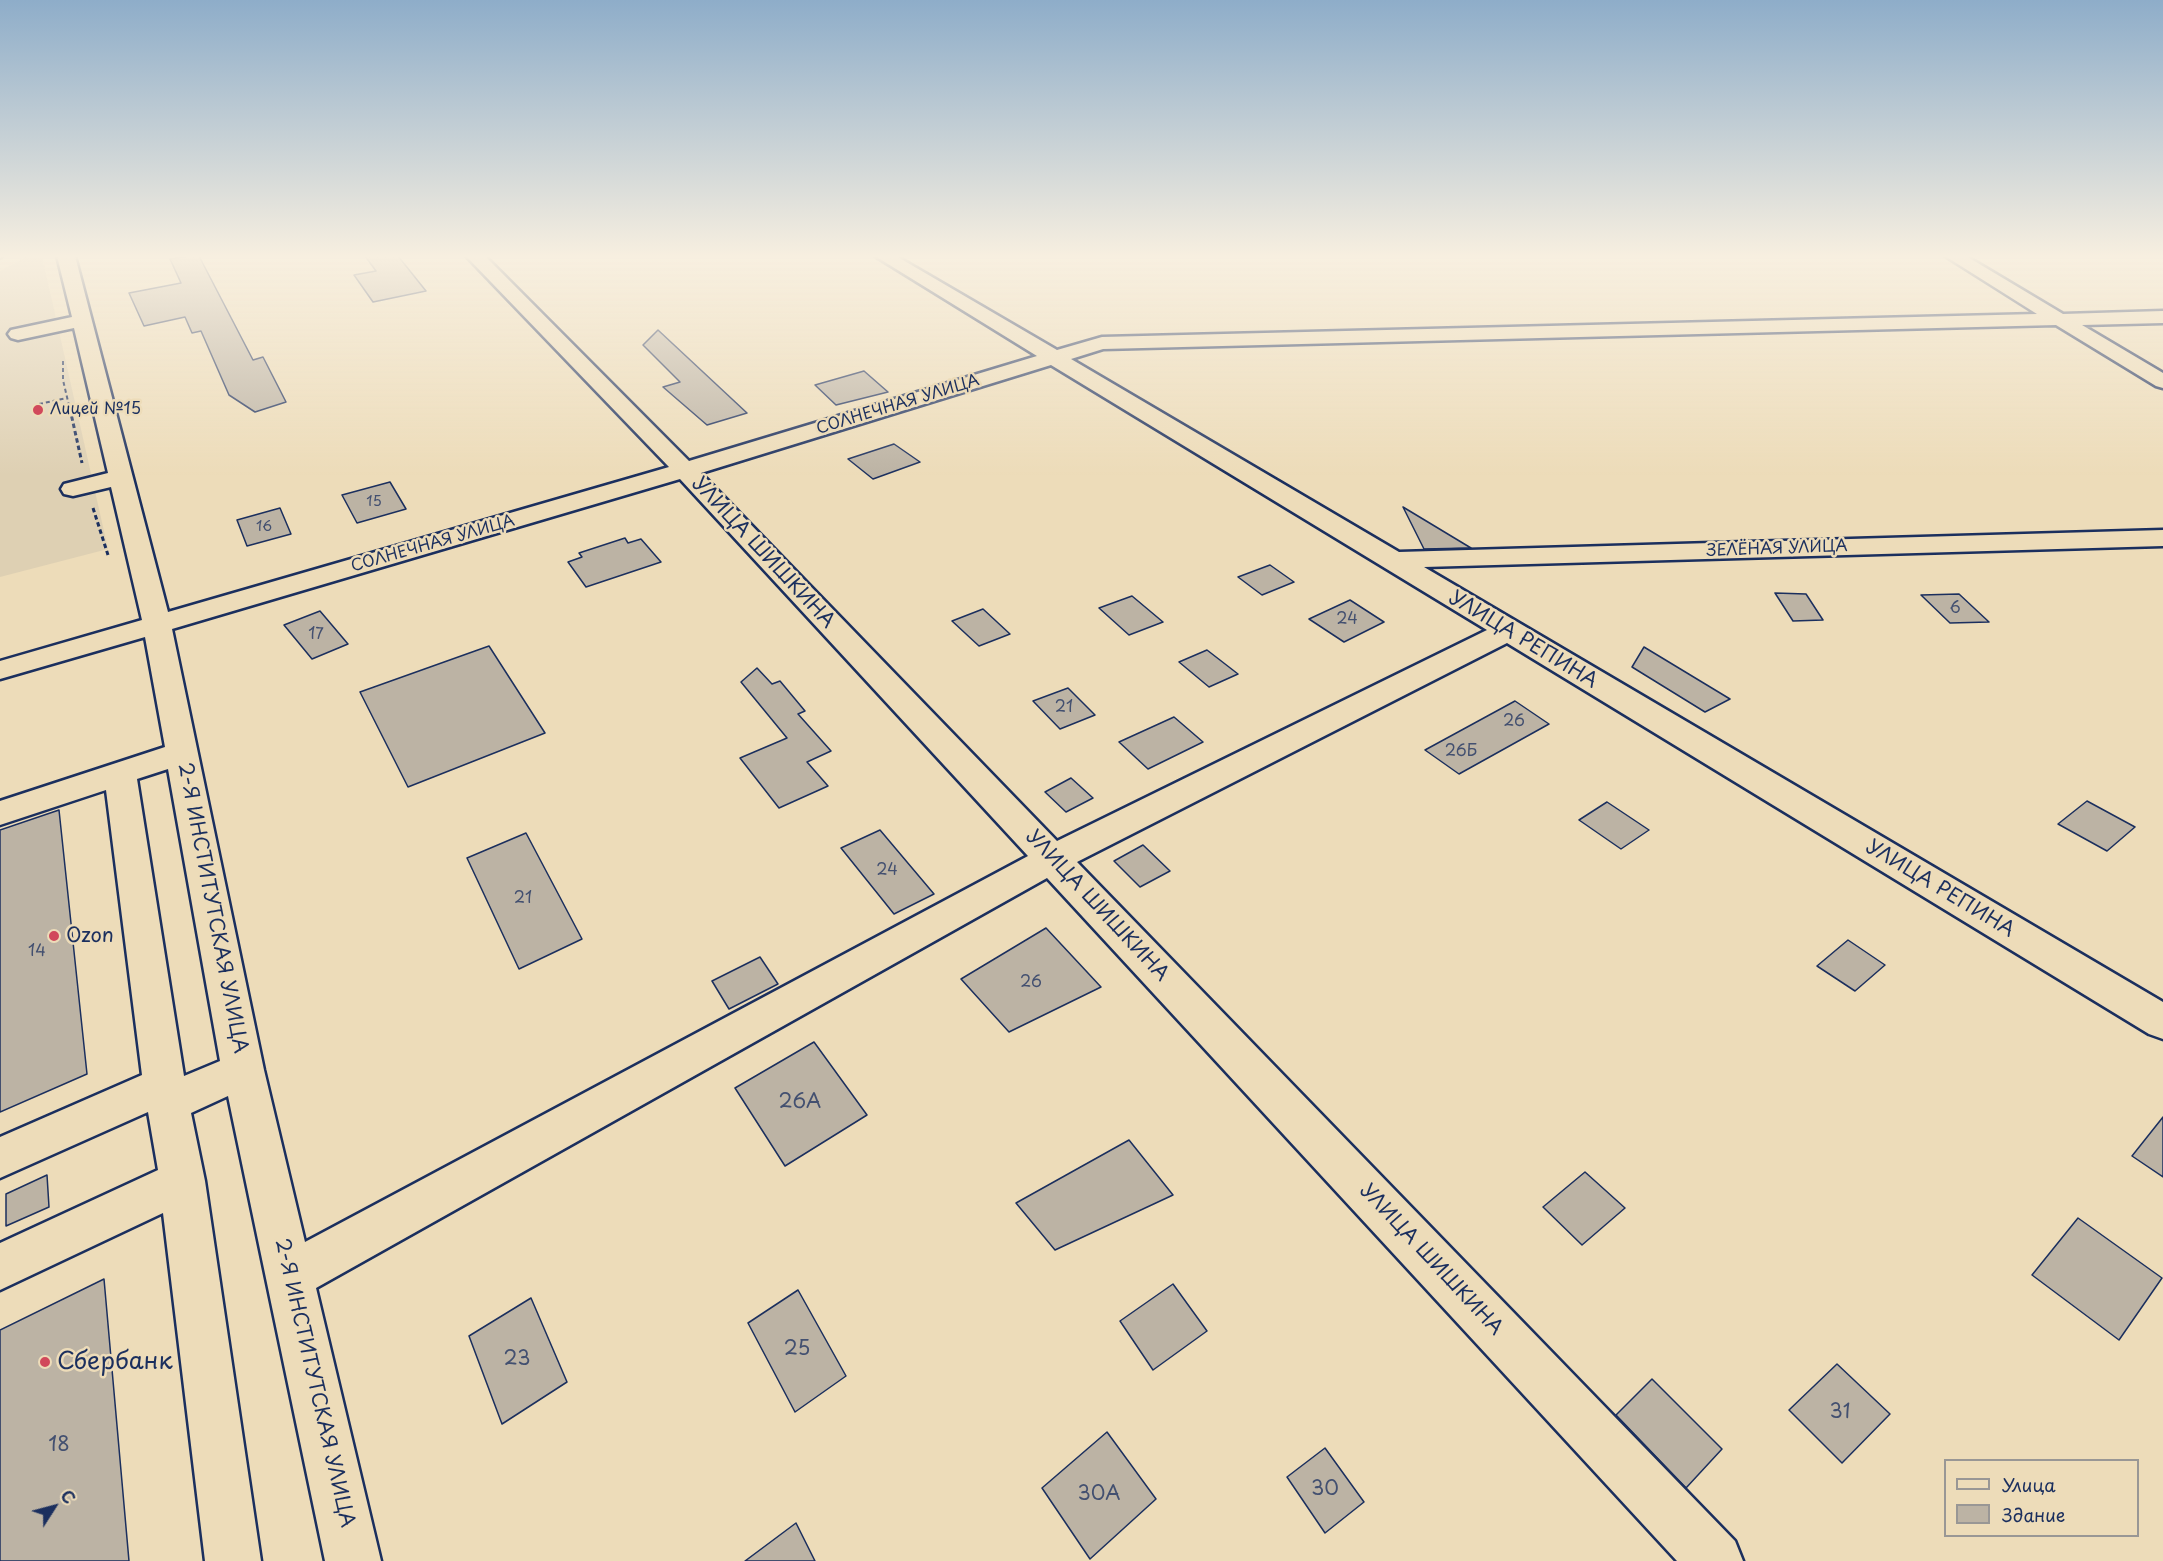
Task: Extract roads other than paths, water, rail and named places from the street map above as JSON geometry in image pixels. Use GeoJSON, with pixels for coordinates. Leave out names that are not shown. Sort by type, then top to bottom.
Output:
{"type":"FeatureCollection","features":[{"type":"Feature","properties":{"kind":"street"},"geometry":{"type":"LineString","coordinates":[[18,334],[43,329]]}},
{"type":"Feature","properties":{"kind":"street","name":"2-Я ИНСТИТУТСКАЯ УЛИЦА"},"geometry":{"type":"LineString","coordinates":[[84,329],[121,477],[141,629],[182,753],[243,1070],[353,1561]]}},
{"type":"Feature","properties":{"kind":"street","name":"УЛИЦА ШИШКИНА"},"geometry":{"type":"LineString","coordinates":[[546,329],[684,470],[1715,1561]]}},
{"type":"Feature","properties":{"kind":"street","name":"УЛИЦА РЕПИНА"},"geometry":{"type":"LineString","coordinates":[[1004,329],[2163,1022]]}},
{"type":"Feature","properties":{"kind":"street","name":"СОЛНЕЧНАЯ УЛИЦА"},"geometry":{"type":"LineString","coordinates":[[0,670],[684,470],[1102,343],[1667,329]]}},
{"type":"Feature","properties":{"kind":"street"},"geometry":{"type":"LineString","coordinates":[[2076,329],[2163,382]]}},
{"type":"Feature","properties":{"kind":"street"},"geometry":{"type":"LineString","coordinates":[[73,489],[121,477]]}},
{"type":"Feature","properties":{"kind":"street","name":"ЗЕЛЁНАЯ УЛИЦА"},"geometry":{"type":"LineString","coordinates":[[1390,560],[2163,538]]}},
{"type":"Feature","properties":{"kind":"street"},"geometry":{"type":"LineString","coordinates":[[290,1276],[1053,859],[1508,631]]}},
{"type":"Feature","properties":{"kind":"street"},"geometry":{"type":"LineString","coordinates":[[0,813],[182,753]]}},
{"type":"Feature","properties":{"kind":"street"},"geometry":{"type":"LineString","coordinates":[[120,773],[166,1094],[182,1181],[233,1561]]}},
{"type":"Feature","properties":{"kind":"street"},"geometry":{"type":"LineString","coordinates":[[0,1158],[166,1094],[243,1070]]}},
{"type":"Feature","properties":{"kind":"street"},"geometry":{"type":"LineString","coordinates":[[0,1267],[182,1181]]}},
{"type":"Feature","properties":{"kind":"place","name":"Лицей №15"},"geometry":{"type":"Point","coordinates":[38,410]}},
{"type":"Feature","properties":{"kind":"place","name":"Ozon"},"geometry":{"type":"Point","coordinates":[54,936]}},
{"type":"Feature","properties":{"kind":"place","name":"Сбербанк"},"geometry":{"type":"Point","coordinates":[45,1362]}}]}
